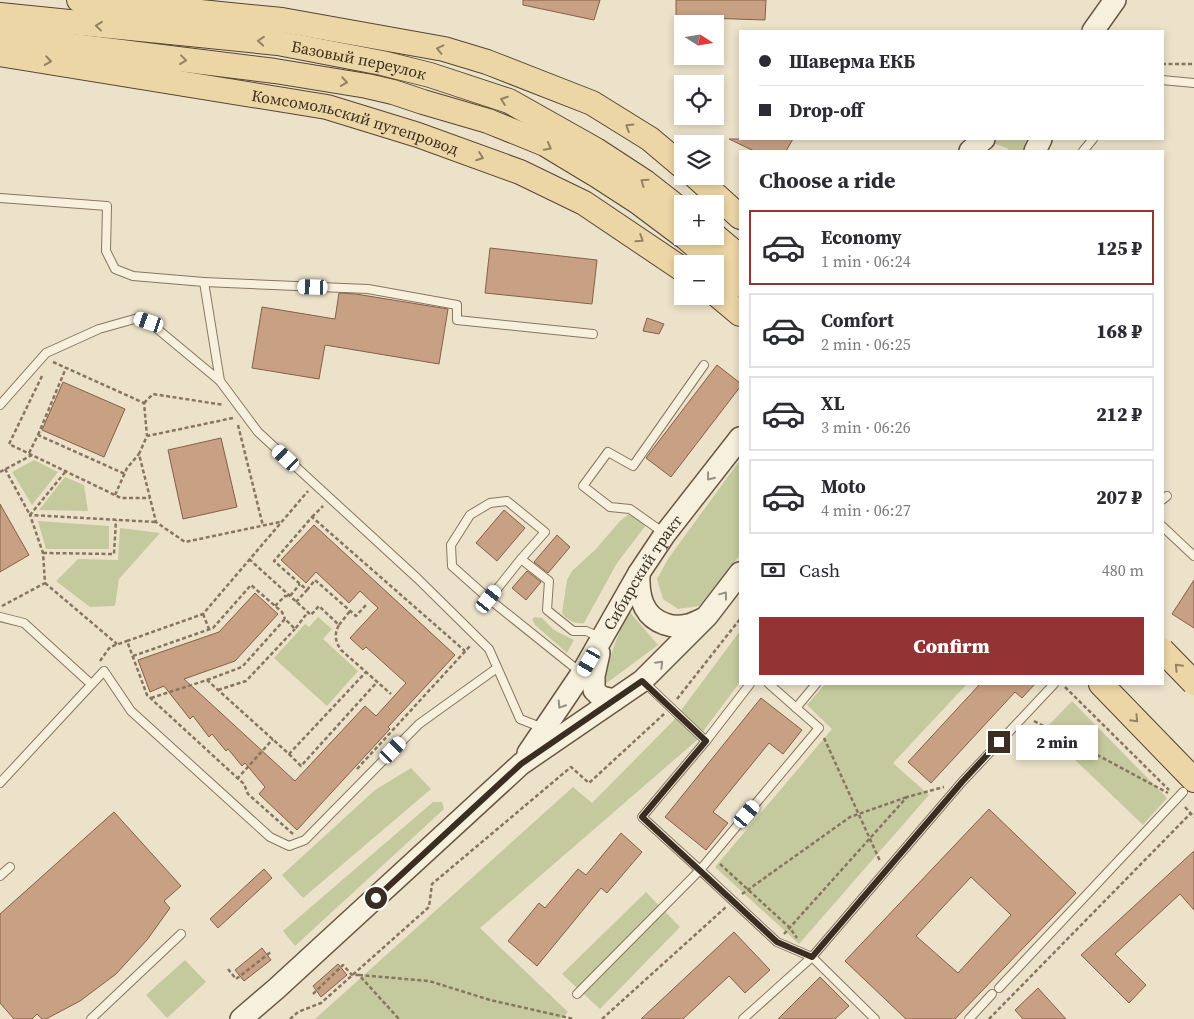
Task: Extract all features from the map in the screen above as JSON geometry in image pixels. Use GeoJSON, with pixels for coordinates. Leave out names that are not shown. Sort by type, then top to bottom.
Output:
{"type":"FeatureCollection","features":[{"type":"Feature","properties":{"kind":"main road"},"geometry":{"type":"LineString","coordinates":[[79,0],[108,1],[282,20],[444,49],[487,62],[592,103],[650,139],[674,159]]}},
{"type":"Feature","properties":{"kind":"main road"},"geometry":{"type":"LineString","coordinates":[[1094,30],[1115,0]]}},
{"type":"Feature","properties":{"kind":"main road","name":"Базовый переулок"},"geometry":{"type":"LineString","coordinates":[[0,15],[278,43],[382,63],[430,75],[508,101],[596,150],[645,182],[674,205]]}},
{"type":"Feature","properties":{"kind":"main road","name":"Базовый переулок"},"geometry":{"type":"LineString","coordinates":[[0,37],[275,71],[393,92],[488,121],[545,144],[638,202],[674,229]]}},
{"type":"Feature","properties":{"kind":"main road","name":"Комсомольский путепровод"},"geometry":{"type":"LineString","coordinates":[[0,54],[327,107],[418,135],[520,172],[584,203],[674,264]]}},
{"type":"Feature","properties":{"kind":"main road"},"geometry":{"type":"LineString","coordinates":[[971,150],[983,140]]}},
{"type":"Feature","properties":{"kind":"main road"},"geometry":{"type":"LineString","coordinates":[[705,185],[739,216]]}},
{"type":"Feature","properties":{"kind":"main road"},"geometry":{"type":"LineString","coordinates":[[724,244],[739,256]]}},
{"type":"Feature","properties":{"kind":"main road","name":"Базовый переулок"},"geometry":{"type":"LineString","coordinates":[[693,245],[739,284]]}},
{"type":"Feature","properties":{"kind":"main road"},"geometry":{"type":"LineString","coordinates":[[724,301],[739,313]]}},
{"type":"Feature","properties":{"kind":"main road","name":"Сибирский тракт"},"geometry":{"type":"LineString","coordinates":[[521,764],[582,673],[639,573],[665,534],[739,439]]}},
{"type":"Feature","properties":{"kind":"main road"},"geometry":{"type":"LineString","coordinates":[[639,573],[640,596],[643,606],[651,617],[673,627],[688,625],[707,616]]}},
{"type":"Feature","properties":{"kind":"main road","name":"Сибирский тракт"},"geometry":{"type":"LineString","coordinates":[[241,1019],[521,764],[642,681],[707,616],[739,574]]}},
{"type":"Feature","properties":{"kind":"main road"},"geometry":{"type":"LineString","coordinates":[[602,638],[594,676],[594,690],[601,697],[614,700]]}},
{"type":"Feature","properties":{"kind":"main road"},"geometry":{"type":"LineString","coordinates":[[1164,652],[1194,683]]}},
{"type":"Feature","properties":{"kind":"main road"},"geometry":{"type":"LineString","coordinates":[[1102,685],[1188,786]]}},
{"type":"Feature","properties":{"kind":"lane"},"geometry":{"type":"LineString","coordinates":[[1164,80],[1194,83]]}},
{"type":"Feature","properties":{"kind":"lane"},"geometry":{"type":"LineString","coordinates":[[1084,150],[1092,140]]}},
{"type":"Feature","properties":{"kind":"lane"},"geometry":{"type":"LineString","coordinates":[[0,198],[107,206],[106,251],[115,269],[133,276],[204,282],[368,289],[457,305],[457,320],[593,334]]}},
{"type":"Feature","properties":{"kind":"lane"},"geometry":{"type":"LineString","coordinates":[[204,282],[220,381]]}},
{"type":"Feature","properties":{"kind":"lane"},"geometry":{"type":"LineString","coordinates":[[0,405],[46,353],[99,329],[138,318],[149,322],[220,381],[258,432],[490,648],[520,719],[545,729]]}},
{"type":"Feature","properties":{"kind":"lane"},"geometry":{"type":"LineString","coordinates":[[665,534],[630,509],[610,507],[583,486],[608,452],[633,466],[704,365]]}},
{"type":"Feature","properties":{"kind":"lane"},"geometry":{"type":"LineString","coordinates":[[489,599],[545,532],[507,502],[490,502],[470,514],[451,545],[452,566],[489,599],[582,673]]}},
{"type":"Feature","properties":{"kind":"lane"},"geometry":{"type":"LineString","coordinates":[[1164,528],[1194,556]]}},
{"type":"Feature","properties":{"kind":"lane"},"geometry":{"type":"LineString","coordinates":[[521,559],[549,580],[547,610],[573,631],[586,631],[602,638]]}},
{"type":"Feature","properties":{"kind":"lane"},"geometry":{"type":"LineString","coordinates":[[0,617],[24,622],[91,684]]}},
{"type":"Feature","properties":{"kind":"lane"},"geometry":{"type":"LineString","coordinates":[[0,783],[104,671],[131,711],[270,836],[289,846],[304,840],[419,724],[497,668]]}},
{"type":"Feature","properties":{"kind":"lane"},"geometry":{"type":"LineString","coordinates":[[642,681],[706,741]]}},
{"type":"Feature","properties":{"kind":"lane"},"geometry":{"type":"LineString","coordinates":[[749,685],[706,741],[642,817],[777,942],[812,957],[876,1019]]}},
{"type":"Feature","properties":{"kind":"lane"},"geometry":{"type":"LineString","coordinates":[[577,994],[700,870],[819,728],[770,685]]}},
{"type":"Feature","properties":{"kind":"lane"},"geometry":{"type":"LineString","coordinates":[[796,708],[815,685]]}},
{"type":"Feature","properties":{"kind":"lane"},"geometry":{"type":"LineString","coordinates":[[743,1019],[812,957],[962,782],[1053,685]]}},
{"type":"Feature","properties":{"kind":"lane"},"geometry":{"type":"LineString","coordinates":[[999,988],[1188,786]]}},
{"type":"Feature","properties":{"kind":"lane"},"geometry":{"type":"LineString","coordinates":[[0,876],[10,867]]}},
{"type":"Feature","properties":{"kind":"lane"},"geometry":{"type":"LineString","coordinates":[[91,1019],[182,934]]}},
{"type":"Feature","properties":{"kind":"lane"},"geometry":{"type":"LineString","coordinates":[[969,1019],[992,994]]}},
{"type":"Feature","properties":{"kind":"path"},"geometry":{"type":"LineString","coordinates":[[1164,64],[1194,64]]}},
{"type":"Feature","properties":{"kind":"path"},"geometry":{"type":"LineString","coordinates":[[49,361],[144,403]]}},
{"type":"Feature","properties":{"kind":"path"},"geometry":{"type":"LineString","coordinates":[[0,472],[31,454],[66,368]]}},
{"type":"Feature","properties":{"kind":"path"},"geometry":{"type":"LineString","coordinates":[[45,369],[9,444],[121,498],[150,498]]}},
{"type":"Feature","properties":{"kind":"path"},"geometry":{"type":"LineString","coordinates":[[144,403],[153,394],[224,405]]}},
{"type":"Feature","properties":{"kind":"path"},"geometry":{"type":"LineString","coordinates":[[115,495],[127,468],[139,454],[147,436],[144,403]]}},
{"type":"Feature","properties":{"kind":"path"},"geometry":{"type":"LineString","coordinates":[[230,411],[236,417],[263,526]]}},
{"type":"Feature","properties":{"kind":"path"},"geometry":{"type":"LineString","coordinates":[[147,436],[236,417]]}},
{"type":"Feature","properties":{"kind":"path"},"geometry":{"type":"LineString","coordinates":[[38,434],[125,474]]}},
{"type":"Feature","properties":{"kind":"path"},"geometry":{"type":"LineString","coordinates":[[139,454],[156,522]]}},
{"type":"Feature","properties":{"kind":"path"},"geometry":{"type":"LineString","coordinates":[[5,469],[30,515],[43,553],[46,583],[117,644]]}},
{"type":"Feature","properties":{"kind":"path"},"geometry":{"type":"LineString","coordinates":[[30,515],[66,471]]}},
{"type":"Feature","properties":{"kind":"path"},"geometry":{"type":"LineString","coordinates":[[104,671],[99,660],[110,647],[203,614],[314,484]]}},
{"type":"Feature","properties":{"kind":"path"},"geometry":{"type":"LineString","coordinates":[[307,590],[274,561],[330,498]]}},
{"type":"Feature","properties":{"kind":"path"},"geometry":{"type":"LineString","coordinates":[[30,515],[156,522],[185,542],[281,522]]}},
{"type":"Feature","properties":{"kind":"path"},"geometry":{"type":"LineString","coordinates":[[312,517],[465,651]]}},
{"type":"Feature","properties":{"kind":"path"},"geometry":{"type":"LineString","coordinates":[[43,553],[114,554],[116,520]]}},
{"type":"Feature","properties":{"kind":"path"},"geometry":{"type":"LineString","coordinates":[[250,559],[311,615],[319,606],[339,625]]}},
{"type":"Feature","properties":{"kind":"path"},"geometry":{"type":"LineString","coordinates":[[296,602],[316,580],[356,616],[366,605]]}},
{"type":"Feature","properties":{"kind":"path"},"geometry":{"type":"LineString","coordinates":[[0,607],[46,583]]}},
{"type":"Feature","properties":{"kind":"path"},"geometry":{"type":"LineString","coordinates":[[276,606],[285,596],[290,596],[300,584]]}},
{"type":"Feature","properties":{"kind":"path"},"geometry":{"type":"LineString","coordinates":[[132,656],[213,628],[251,585],[282,612],[284,619],[294,629]]}},
{"type":"Feature","properties":{"kind":"path"},"geometry":{"type":"LineString","coordinates":[[350,611],[335,632],[336,642],[341,650],[391,694]]}},
{"type":"Feature","properties":{"kind":"path"},"geometry":{"type":"LineString","coordinates":[[218,690],[246,681],[308,612]]}},
{"type":"Feature","properties":{"kind":"path"},"geometry":{"type":"LineString","coordinates":[[203,614],[209,629]]}},
{"type":"Feature","properties":{"kind":"path"},"geometry":{"type":"LineString","coordinates":[[151,698],[242,667],[284,619]]}},
{"type":"Feature","properties":{"kind":"path"},"geometry":{"type":"LineString","coordinates":[[290,1019],[298,1012],[321,1003],[429,907],[432,884],[571,767],[588,783],[670,708],[739,619]]}},
{"type":"Feature","properties":{"kind":"path"},"geometry":{"type":"LineString","coordinates":[[354,772],[478,637]]}},
{"type":"Feature","properties":{"kind":"path"},"geometry":{"type":"LineString","coordinates":[[127,641],[147,695],[244,784],[248,794],[296,836]]}},
{"type":"Feature","properties":{"kind":"path"},"geometry":{"type":"LineString","coordinates":[[290,754],[366,672]]}},
{"type":"Feature","properties":{"kind":"path"},"geometry":{"type":"LineString","coordinates":[[207,680],[301,766],[377,682]]}},
{"type":"Feature","properties":{"kind":"path"},"geometry":{"type":"LineString","coordinates":[[1063,685],[1194,817]]}},
{"type":"Feature","properties":{"kind":"path"},"geometry":{"type":"LineString","coordinates":[[1024,716],[1176,797]]}},
{"type":"Feature","properties":{"kind":"path"},"geometry":{"type":"LineString","coordinates":[[819,728],[884,872]]}},
{"type":"Feature","properties":{"kind":"path"},"geometry":{"type":"LineString","coordinates":[[237,778],[273,739]]}},
{"type":"Feature","properties":{"kind":"path"},"geometry":{"type":"LineString","coordinates":[[602,1019],[733,900],[850,817],[907,796],[962,782]]}},
{"type":"Feature","properties":{"kind":"path"},"geometry":{"type":"LineString","coordinates":[[777,942],[907,796]]}},
{"type":"Feature","properties":{"kind":"path"},"geometry":{"type":"LineString","coordinates":[[989,1019],[1191,813]]}},
{"type":"Feature","properties":{"kind":"path"},"geometry":{"type":"LineString","coordinates":[[711,856],[790,928],[812,957]]}},
{"type":"Feature","properties":{"kind":"path"},"geometry":{"type":"LineString","coordinates":[[228,969],[236,979],[272,951]]}},
{"type":"Feature","properties":{"kind":"path"},"geometry":{"type":"LineString","coordinates":[[313,994],[343,965],[352,975],[429,981],[490,1000],[574,1019]]}},
{"type":"Feature","properties":{"kind":"path"},"geometry":{"type":"LineString","coordinates":[[359,975],[399,1019]]}},
{"type":"Feature","properties":{"kind":"green space"},"geometry":{"type":"Polygon","coordinates":[[[993,140],[1027,140],[1022,150],[1009,150],[990,142],[993,140]]]}},
{"type":"Feature","properties":{"kind":"green space"},"geometry":{"type":"Polygon","coordinates":[[[34,460],[58,472],[32,505],[12,472],[34,460]]]}},
{"type":"Feature","properties":{"kind":"green space"},"geometry":{"type":"Polygon","coordinates":[[[739,461],[739,556],[699,606],[678,609],[663,599],[657,579],[668,559],[739,461]]]}},
{"type":"Feature","properties":{"kind":"green space"},"geometry":{"type":"Polygon","coordinates":[[[65,477],[84,485],[88,511],[39,510],[65,477]]]}},
{"type":"Feature","properties":{"kind":"green space"},"geometry":{"type":"Polygon","coordinates":[[[629,514],[646,525],[617,563],[584,623],[569,620],[562,613],[567,580],[572,571],[629,514]]]}},
{"type":"Feature","properties":{"kind":"green space"},"geometry":{"type":"Polygon","coordinates":[[[38,521],[109,526],[109,549],[46,549],[38,521]]]}},
{"type":"Feature","properties":{"kind":"green space"},"geometry":{"type":"Polygon","coordinates":[[[120,528],[160,533],[119,579],[115,606],[90,607],[56,581],[78,559],[118,560],[120,528]]]}},
{"type":"Feature","properties":{"kind":"green space"},"geometry":{"type":"Polygon","coordinates":[[[628,610],[658,645],[604,685],[602,681],[628,610]]]}},
{"type":"Feature","properties":{"kind":"green space"},"geometry":{"type":"Polygon","coordinates":[[[318,617],[332,629],[323,639],[358,671],[327,706],[274,658],[305,624],[309,627],[318,617]]]}},
{"type":"Feature","properties":{"kind":"green space"},"geometry":{"type":"Polygon","coordinates":[[[535,617],[542,618],[554,630],[574,640],[567,653],[535,625],[532,619],[535,617]]]}},
{"type":"Feature","properties":{"kind":"green space"},"geometry":{"type":"Polygon","coordinates":[[[739,632],[739,683],[696,741],[480,928],[568,1012],[560,1019],[315,1019],[573,787],[592,803],[673,721],[739,632]]]}},
{"type":"Feature","properties":{"kind":"green space"},"geometry":{"type":"Polygon","coordinates":[[[824,685],[966,685],[893,763],[929,795],[799,944],[715,867],[832,729],[807,705],[824,685]]]}},
{"type":"Feature","properties":{"kind":"green space"},"geometry":{"type":"Polygon","coordinates":[[[1072,701],[1167,798],[1143,825],[1044,730],[1072,701]]]}},
{"type":"Feature","properties":{"kind":"green space"},"geometry":{"type":"Polygon","coordinates":[[[411,768],[431,789],[303,898],[282,875],[375,790],[411,768]]]}},
{"type":"Feature","properties":{"kind":"green space"},"geometry":{"type":"Polygon","coordinates":[[[433,802],[442,802],[444,809],[295,946],[283,931],[433,802]]]}},
{"type":"Feature","properties":{"kind":"green space"},"geometry":{"type":"Polygon","coordinates":[[[646,892],[680,927],[600,1009],[562,974],[646,892]]]}},
{"type":"Feature","properties":{"kind":"green space"},"geometry":{"type":"Polygon","coordinates":[[[185,960],[206,982],[167,1018],[146,995],[185,960]]]}},
{"type":"Feature","properties":{"kind":"building"},"geometry":{"type":"Polygon","coordinates":[[[523,0],[600,0],[594,20],[523,5],[523,0]]]}},
{"type":"Feature","properties":{"kind":"building"},"geometry":{"type":"Polygon","coordinates":[[[676,0],[766,0],[765,20],[724,19],[724,15],[676,15],[676,0]]]}},
{"type":"Feature","properties":{"kind":"building"},"geometry":{"type":"Polygon","coordinates":[[[729,139],[792,140],[787,150],[752,150],[729,139]]]}},
{"type":"Feature","properties":{"kind":"building"},"geometry":{"type":"Polygon","coordinates":[[[490,248],[597,260],[592,304],[485,293],[490,248]]]}},
{"type":"Feature","properties":{"kind":"building"},"geometry":{"type":"Polygon","coordinates":[[[339,293],[448,309],[439,364],[325,345],[319,379],[252,368],[262,307],[335,319],[339,293]]]}},
{"type":"Feature","properties":{"kind":"building"},"geometry":{"type":"Polygon","coordinates":[[[647,318],[664,324],[659,334],[643,331],[647,318]]]}},
{"type":"Feature","properties":{"kind":"building"},"geometry":{"type":"Polygon","coordinates":[[[717,365],[739,382],[739,388],[671,477],[646,458],[717,365]]]}},
{"type":"Feature","properties":{"kind":"building"},"geometry":{"type":"Polygon","coordinates":[[[63,382],[125,409],[104,457],[42,430],[63,382]]]}},
{"type":"Feature","properties":{"kind":"building"},"geometry":{"type":"Polygon","coordinates":[[[221,438],[237,507],[183,519],[168,450],[221,438]]]}},
{"type":"Feature","properties":{"kind":"building"},"geometry":{"type":"Polygon","coordinates":[[[0,504],[29,555],[0,572],[0,504]]]}},
{"type":"Feature","properties":{"kind":"building"},"geometry":{"type":"Polygon","coordinates":[[[504,510],[525,528],[497,561],[476,543],[504,510]]]}},
{"type":"Feature","properties":{"kind":"building"},"geometry":{"type":"Polygon","coordinates":[[[314,525],[455,655],[297,830],[259,794],[265,787],[245,763],[242,766],[212,734],[209,737],[193,716],[190,719],[164,686],[150,692],[138,660],[219,632],[255,593],[278,614],[235,661],[184,679],[295,781],[365,706],[376,716],[406,683],[366,647],[363,650],[350,638],[378,608],[360,591],[349,603],[316,572],[306,583],[281,560],[314,525]]]}},
{"type":"Feature","properties":{"kind":"building"},"geometry":{"type":"Polygon","coordinates":[[[557,535],[570,547],[548,573],[534,562],[557,535]]]}},
{"type":"Feature","properties":{"kind":"building"},"geometry":{"type":"Polygon","coordinates":[[[527,571],[541,582],[526,600],[512,588],[527,571]]]}},
{"type":"Feature","properties":{"kind":"building"},"geometry":{"type":"Polygon","coordinates":[[[1194,580],[1194,628],[1172,614],[1194,580]]]}},
{"type":"Feature","properties":{"kind":"building"},"geometry":{"type":"Polygon","coordinates":[[[979,685],[1034,685],[1022,698],[1015,692],[931,783],[908,762],[979,685]]]}},
{"type":"Feature","properties":{"kind":"building"},"geometry":{"type":"Polygon","coordinates":[[[761,698],[802,730],[783,754],[769,743],[713,812],[728,823],[706,850],[665,817],[761,698]]]}},
{"type":"Feature","properties":{"kind":"building"},"geometry":{"type":"Polygon","coordinates":[[[989,809],[1076,893],[955,1019],[906,1019],[845,961],[989,809]],[[971,877],[916,936],[958,973],[1011,915],[971,877]]]}},
{"type":"Feature","properties":{"kind":"building"},"geometry":{"type":"Polygon","coordinates":[[[114,812],[181,886],[164,901],[170,908],[147,940],[116,974],[80,1001],[46,1019],[42,1019],[37,1014],[32,1019],[14,1019],[0,1003],[0,914],[114,812]]]}},
{"type":"Feature","properties":{"kind":"building"},"geometry":{"type":"Polygon","coordinates":[[[621,833],[642,852],[607,893],[601,888],[537,966],[508,941],[539,903],[545,908],[578,869],[586,875],[621,833]]]}},
{"type":"Feature","properties":{"kind":"building"},"geometry":{"type":"Polygon","coordinates":[[[1194,851],[1194,910],[1180,894],[1115,954],[1146,985],[1129,1003],[1081,955],[1194,851]]]}},
{"type":"Feature","properties":{"kind":"building"},"geometry":{"type":"Polygon","coordinates":[[[264,869],[272,878],[218,928],[210,919],[264,869]]]}},
{"type":"Feature","properties":{"kind":"building"},"geometry":{"type":"Polygon","coordinates":[[[734,932],[770,970],[745,993],[729,976],[683,1019],[641,1019],[734,932]]]}},
{"type":"Feature","properties":{"kind":"building"},"geometry":{"type":"Polygon","coordinates":[[[262,948],[271,960],[244,981],[235,970],[262,948]]]}},
{"type":"Feature","properties":{"kind":"building"},"geometry":{"type":"Polygon","coordinates":[[[338,964],[347,975],[321,997],[313,986],[338,964]]]}},
{"type":"Feature","properties":{"kind":"building"},"geometry":{"type":"Polygon","coordinates":[[[820,977],[849,1006],[835,1019],[778,1019],[820,977]]]}},
{"type":"Feature","properties":{"kind":"building"},"geometry":{"type":"Polygon","coordinates":[[[1038,988],[1066,1019],[1023,1019],[1015,1010],[1038,988]]]}},
{"type":"Feature","properties":{"kind":"route"},"geometry":{"type":"LineString","coordinates":[[376,898],[521,764],[642,681],[706,741],[642,817],[777,942],[812,957],[962,782],[999,742]]}}]}
